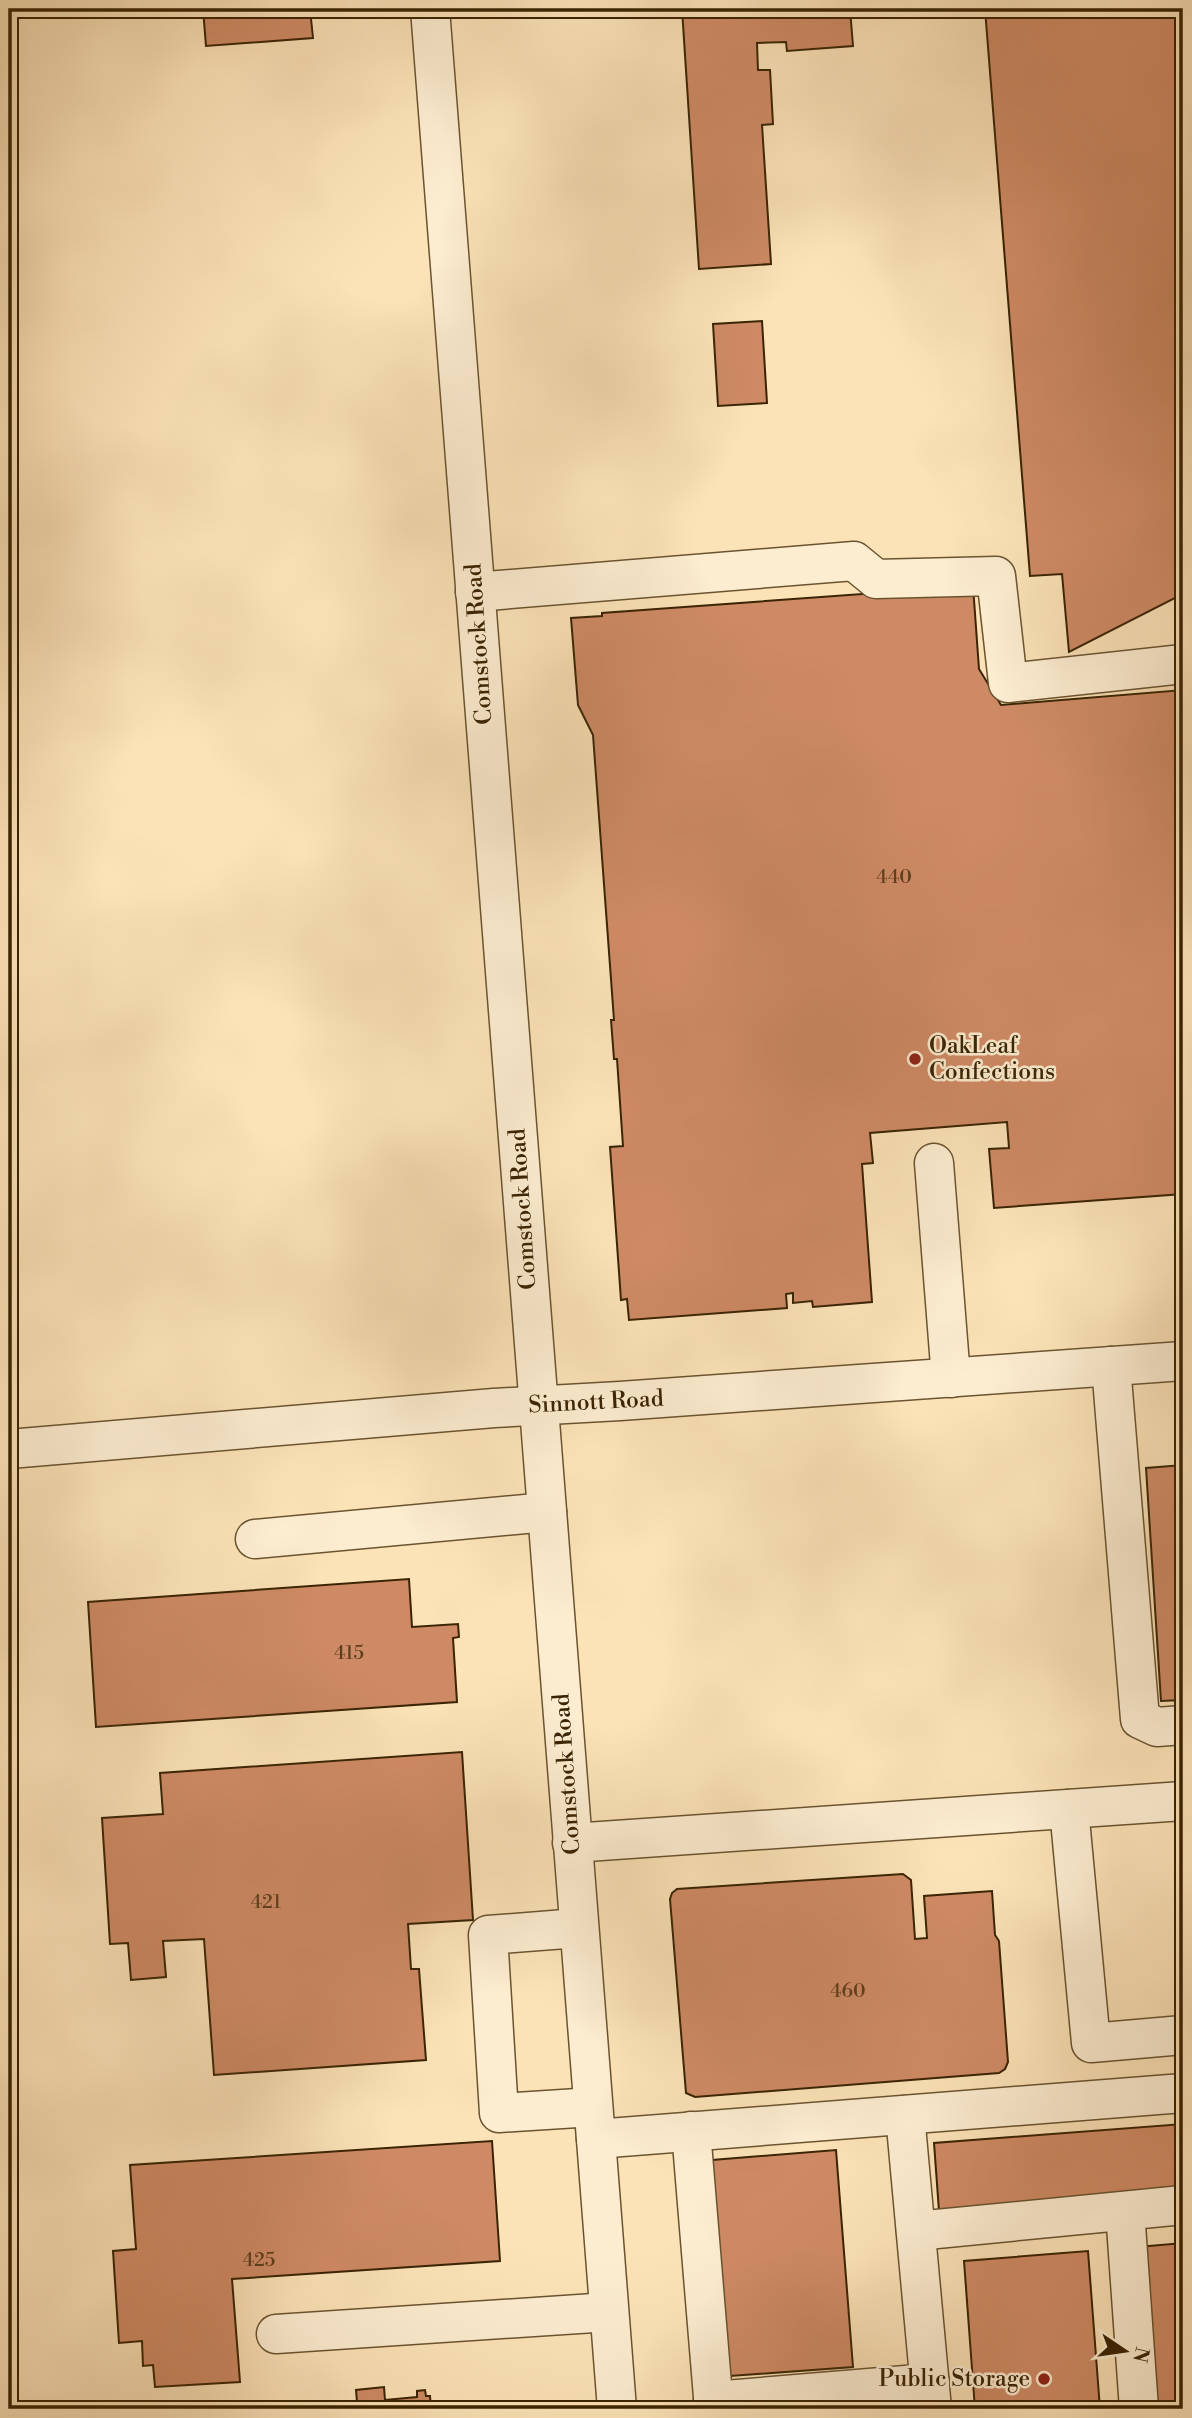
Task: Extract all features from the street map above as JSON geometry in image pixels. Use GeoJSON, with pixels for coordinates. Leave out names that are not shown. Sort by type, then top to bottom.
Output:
{"type":"FeatureCollection","features":[{"type":"Feature","properties":{"kind":"street","name":"Comstock Road"},"geometry":{"type":"LineString","coordinates":[[430,9],[617,2409]]}},
{"type":"Feature","properties":{"kind":"street"},"geometry":{"type":"LineString","coordinates":[[475,592],[854,561],[876,579],[996,576],[1008,683],[1183,664]]}},
{"type":"Feature","properties":{"kind":"street"},"geometry":{"type":"LineString","coordinates":[[934,1163],[951,1378]]}},
{"type":"Feature","properties":{"kind":"street","name":"Sinnott Road"},"geometry":{"type":"LineString","coordinates":[[9,1449],[538,1404],[634,1400],[1183,1361]]}},
{"type":"Feature","properties":{"kind":"street"},"geometry":{"type":"LineString","coordinates":[[1111,1366],[1140,1718],[1157,1727],[1183,1725]]}},
{"type":"Feature","properties":{"kind":"street"},"geometry":{"type":"LineString","coordinates":[[255,1539],[547,1512]]}},
{"type":"Feature","properties":{"kind":"street"},"geometry":{"type":"LineString","coordinates":[[572,1843],[1183,1801]]}},
{"type":"Feature","properties":{"kind":"street"},"geometry":{"type":"LineString","coordinates":[[1069,1809],[1091,2043],[1183,2035]]}},
{"type":"Feature","properties":{"kind":"street"},"geometry":{"type":"LineString","coordinates":[[578,1928],[488,1935],[499,2113],[691,2131],[1183,2093]]}},
{"type":"Feature","properties":{"kind":"street"},"geometry":{"type":"LineString","coordinates":[[691,2131],[713,2405],[931,2396],[905,2115]]}},
{"type":"Feature","properties":{"kind":"street"},"geometry":{"type":"LineString","coordinates":[[916,2231],[1183,2206]]}},
{"type":"Feature","properties":{"kind":"street"},"geometry":{"type":"LineString","coordinates":[[1125,2211],[1139,2409]]}},
{"type":"Feature","properties":{"kind":"street"},"geometry":{"type":"LineString","coordinates":[[276,2334],[609,2312]]}},
{"type":"Feature","properties":{"kind":"building"},"geometry":{"type":"Polygon","coordinates":[[[203,9],[310,9],[313,38],[206,46],[203,9]]]}},
{"type":"Feature","properties":{"kind":"building"},"geometry":{"type":"Polygon","coordinates":[[[682,9],[850,9],[853,46],[787,51],[786,42],[757,43],[758,70],[770,70],[773,124],[762,125],[771,264],[699,269],[682,9]]]}},
{"type":"Feature","properties":{"kind":"building"},"geometry":{"type":"Polygon","coordinates":[[[985,9],[1183,9],[1183,594],[1069,652],[1062,574],[1030,576],[985,9]]]}},
{"type":"Feature","properties":{"kind":"building"},"geometry":{"type":"Polygon","coordinates":[[[762,321],[767,403],[718,406],[713,324],[762,321]]]}},
{"type":"Feature","properties":{"kind":"building"},"geometry":{"type":"Polygon","coordinates":[[[973,586],[979,669],[1001,705],[1183,690],[1183,1194],[994,1208],[989,1149],[1009,1148],[1007,1122],[870,1133],[873,1163],[862,1164],[872,1302],[813,1307],[812,1301],[793,1303],[793,1293],[786,1294],[787,1308],[629,1320],[627,1299],[621,1300],[610,1147],[623,1146],[617,1059],[614,1059],[611,1020],[614,1020],[593,735],[578,705],[571,618],[602,616],[602,613],[973,586]]]}},
{"type":"Feature","properties":{"kind":"building"},"geometry":{"type":"Polygon","coordinates":[[[1183,1465],[1183,1700],[1161,1701],[1146,1468],[1183,1465]]]}},
{"type":"Feature","properties":{"kind":"building"},"geometry":{"type":"Polygon","coordinates":[[[409,1579],[412,1627],[458,1624],[459,1637],[453,1638],[457,1702],[96,1727],[88,1602],[409,1579]]]}},
{"type":"Feature","properties":{"kind":"building"},"geometry":{"type":"Polygon","coordinates":[[[462,1752],[473,1920],[408,1924],[411,1969],[419,1969],[426,2060],[214,2075],[204,1939],[163,1941],[166,1977],[131,1980],[128,1943],[110,1944],[102,1818],[163,1814],[160,1773],[462,1752]]]}},
{"type":"Feature","properties":{"kind":"building"},"geometry":{"type":"Polygon","coordinates":[[[903,1874],[911,1880],[915,1939],[927,1938],[924,1896],[992,1891],[995,1935],[999,1941],[1008,2062],[1005,2069],[999,2073],[695,2097],[686,2093],[670,1899],[672,1893],[677,1889],[903,1874]]]}},
{"type":"Feature","properties":{"kind":"building"},"geometry":{"type":"Polygon","coordinates":[[[1183,2124],[1183,2192],[939,2211],[934,2143],[1183,2124]]]}},
{"type":"Feature","properties":{"kind":"building"},"geometry":{"type":"Polygon","coordinates":[[[492,2141],[500,2261],[232,2279],[240,2382],[155,2387],[153,2365],[143,2366],[142,2341],[119,2343],[113,2251],[136,2249],[130,2165],[492,2141]]]}},
{"type":"Feature","properties":{"kind":"building"},"geometry":{"type":"Polygon","coordinates":[[[836,2150],[853,2367],[717,2377],[700,2161],[836,2150]]]}},
{"type":"Feature","properties":{"kind":"building"},"geometry":{"type":"Polygon","coordinates":[[[1183,2243],[1183,2409],[1151,2409],[1138,2247],[1183,2243]]]}},
{"type":"Feature","properties":{"kind":"building"},"geometry":{"type":"Polygon","coordinates":[[[1088,2251],[1100,2409],[975,2409],[964,2261],[1088,2251]]]}},
{"type":"Feature","properties":{"kind":"building"},"geometry":{"type":"Polygon","coordinates":[[[384,2387],[385,2400],[417,2397],[417,2391],[425,2390],[426,2396],[430,2396],[431,2409],[352,2409],[351,2403],[357,2402],[356,2390],[384,2387]]]}},
{"type":"Feature","properties":{"kind":"place","name":"OakLeaf Confections"},"geometry":{"type":"Point","coordinates":[915,1059]}},
{"type":"Feature","properties":{"kind":"place","name":"Public Storage"},"geometry":{"type":"Point","coordinates":[1044,2379]}}]}
